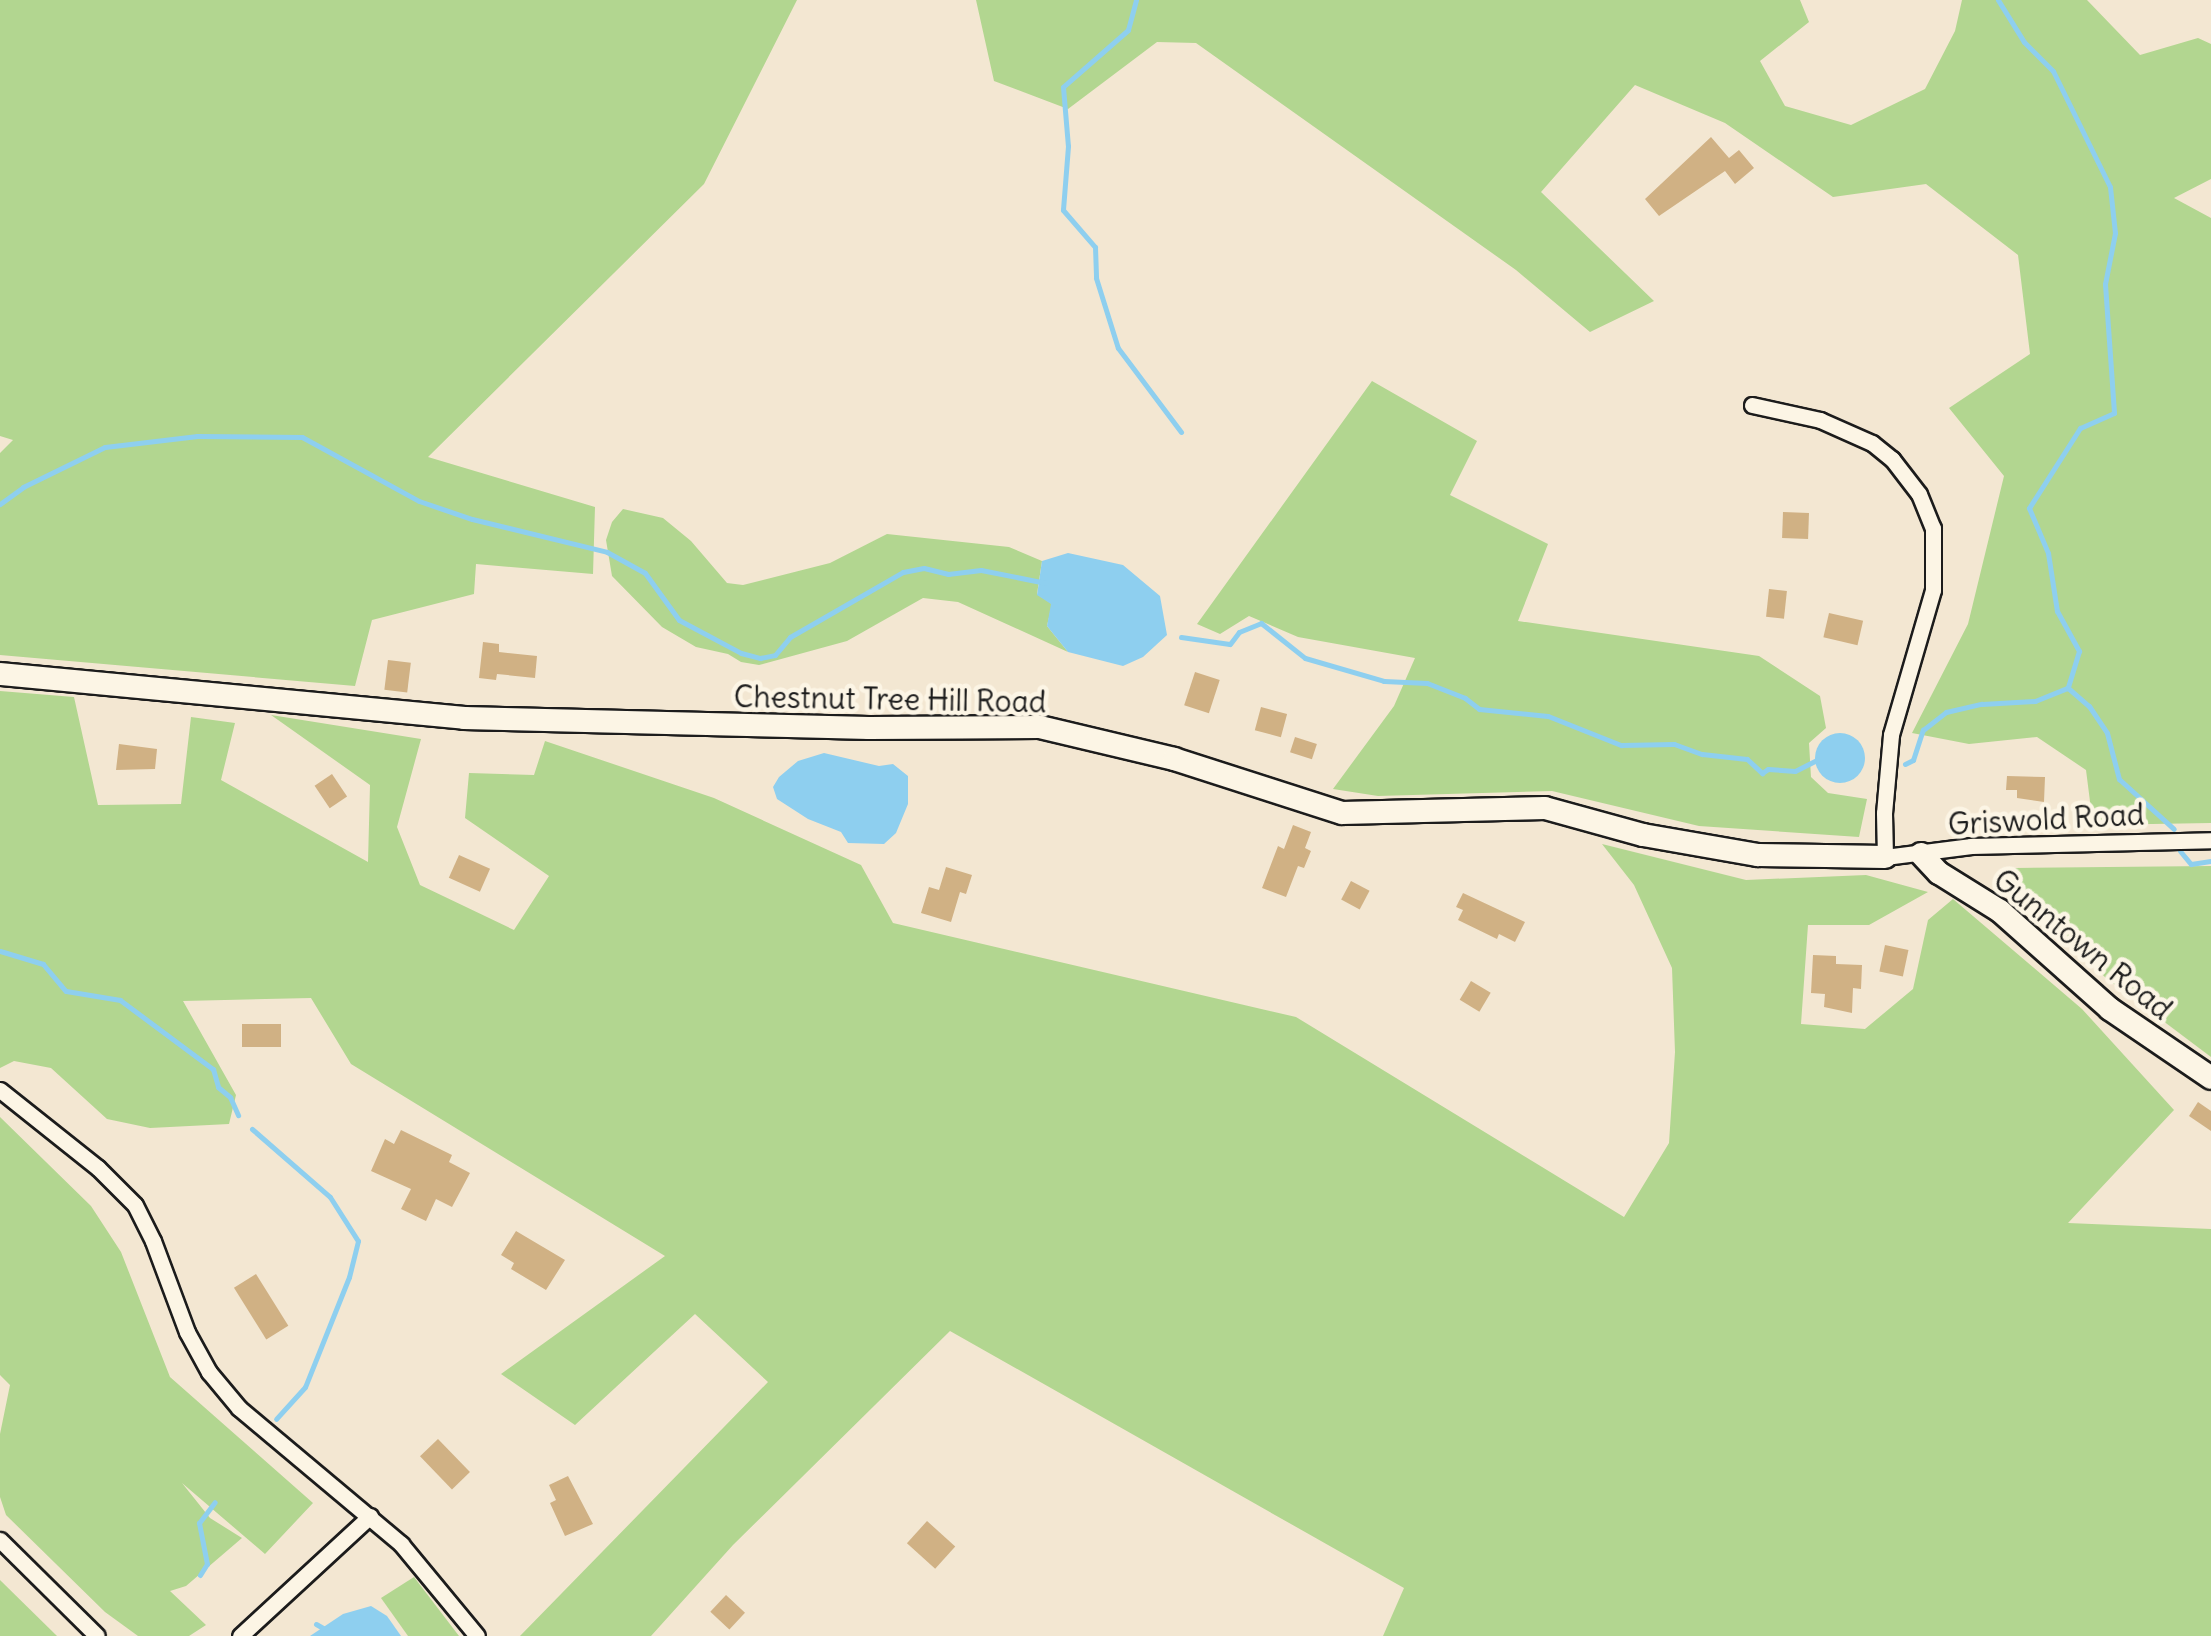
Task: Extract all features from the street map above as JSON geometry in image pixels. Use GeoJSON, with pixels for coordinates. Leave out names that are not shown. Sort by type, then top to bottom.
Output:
{"type":"FeatureCollection","features":[{"type":"Feature","properties":{"kind":"street"},"geometry":{"type":"LineString","coordinates":[[1752,405],[1820,420],[1872,442],[1892,458],[1919,494],[1933,528],[1934,590],[1892,735],[1884,813],[1885,857]]}},
{"type":"Feature","properties":{"kind":"street","name":"Chestnut Tree Hill Road"},"geometry":{"type":"LineString","coordinates":[[0,674],[464,718],[832,728],[1040,726],[1174,758],[1342,813],[1544,808],[1644,835],[1758,855],[1885,857]]}},
{"type":"Feature","properties":{"kind":"street","name":"Griswold Road"},"geometry":{"type":"LineString","coordinates":[[1885,857],[1972,846],[2211,840]]}},
{"type":"Feature","properties":{"kind":"street","name":"Gunntown Road"},"geometry":{"type":"LineString","coordinates":[[1920,854],[1940,873],[2009,918],[2110,1010],[2211,1078]]}},
{"type":"Feature","properties":{"kind":"street"},"geometry":{"type":"LineString","coordinates":[[0,1090],[98,1168],[135,1205],[154,1241],[186,1332],[238,1408],[370,1516],[418,1562],[478,1636]]}},
{"type":"Feature","properties":{"kind":"street"},"geometry":{"type":"LineString","coordinates":[[240,1636],[370,1516]]}},
{"type":"Feature","properties":{"kind":"street"},"geometry":{"type":"LineString","coordinates":[[0,1540],[97,1636]]}},
{"type":"Feature","properties":{"kind":"green space"},"geometry":{"type":"Polygon","coordinates":[[[0,0],[797,0],[704,184],[428,457],[595,507],[593,574],[476,564],[474,594],[372,620],[355,686],[0,655],[0,453],[13,440],[0,436],[0,0]]]}},
{"type":"Feature","properties":{"kind":"green space"},"geometry":{"type":"Polygon","coordinates":[[[976,0],[1800,0],[1809,22],[1760,61],[1785,106],[1851,125],[1925,89],[1955,31],[1962,0],[2087,0],[2140,55],[2198,38],[2211,44],[2211,179],[2174,198],[2211,218],[2211,823],[2093,825],[2086,770],[2037,737],[1969,744],[1912,733],[1968,624],[2004,476],[1949,408],[2030,354],[2018,255],[1926,184],[1833,197],[1725,123],[1635,85],[1541,192],[1654,301],[1590,332],[1516,270],[1196,43],[1157,42],[1068,109],[994,81],[976,0]]]}},
{"type":"Feature","properties":{"kind":"green space"},"geometry":{"type":"Polygon","coordinates":[[[1372,381],[1477,441],[1450,495],[1548,544],[1518,621],[1759,656],[1820,696],[1826,728],[1809,743],[1811,777],[1828,793],[1867,799],[1859,837],[1699,826],[1552,791],[1378,796],[1333,789],[1394,706],[1415,658],[1298,637],[1249,616],[1220,634],[1197,624],[1372,381]]]}},
{"type":"Feature","properties":{"kind":"green space"},"geometry":{"type":"Polygon","coordinates":[[[623,509],[663,518],[691,541],[727,583],[743,585],[830,563],[887,534],[1009,547],[1042,561],[1037,594],[1052,604],[1047,626],[1068,652],[958,602],[923,598],[847,641],[759,665],[741,662],[728,654],[696,647],[662,627],[612,576],[606,540],[612,522],[623,509]]]}},
{"type":"Feature","properties":{"kind":"green space"},"geometry":{"type":"Polygon","coordinates":[[[0,691],[74,697],[98,805],[181,804],[191,717],[235,723],[221,780],[368,862],[370,785],[271,715],[421,739],[397,827],[420,885],[514,930],[549,876],[465,818],[469,773],[534,775],[545,741],[714,798],[861,865],[893,923],[1296,1017],[1624,1217],[1669,1143],[1675,1052],[1672,968],[1634,885],[1602,844],[1746,880],[1866,875],[1928,892],[1869,925],[1808,925],[1801,1024],[1865,1029],[1913,989],[1928,920],[1953,899],[2082,1009],[2174,1110],[2068,1223],[2211,1229],[2211,1636],[1383,1636],[1404,1588],[950,1331],[733,1545],[651,1636],[520,1636],[768,1382],[695,1314],[575,1425],[501,1374],[665,1256],[351,1064],[311,998],[183,1001],[236,1095],[229,1124],[150,1128],[107,1119],[51,1068],[14,1061],[0,1068],[0,691]]]}},
{"type":"Feature","properties":{"kind":"green space"},"geometry":{"type":"Polygon","coordinates":[[[2211,866],[2211,1057],[2106,978],[1999,879],[2016,868],[2211,866]]]}},
{"type":"Feature","properties":{"kind":"green space"},"geometry":{"type":"Polygon","coordinates":[[[0,1117],[91,1206],[121,1252],[170,1377],[313,1503],[265,1554],[182,1483],[210,1518],[242,1538],[186,1586],[170,1591],[206,1625],[189,1636],[138,1636],[105,1612],[6,1515],[0,1497],[0,1434],[10,1385],[0,1375],[0,1117]]]}},
{"type":"Feature","properties":{"kind":"green space"},"geometry":{"type":"Polygon","coordinates":[[[414,1577],[459,1636],[408,1636],[381,1598],[414,1577]]]}},
{"type":"Feature","properties":{"kind":"green space"},"geometry":{"type":"Polygon","coordinates":[[[0,1580],[57,1636],[0,1636],[0,1580]]]}},
{"type":"Feature","properties":{"kind":"water"},"geometry":{"type":"Polygon","coordinates":[[[1068,553],[1123,565],[1160,596],[1167,635],[1143,657],[1123,666],[1068,652],[1047,626],[1051,604],[1037,595],[1042,561],[1068,553]]]}},
{"type":"Feature","properties":{"kind":"water"},"geometry":{"type":"Polygon","coordinates":[[[1840,733],[1858,740],[1865,758],[1858,776],[1840,783],[1822,776],[1815,758],[1822,740],[1840,733]]]}},
{"type":"Feature","properties":{"kind":"water"},"geometry":{"type":"Polygon","coordinates":[[[824,753],[879,766],[893,764],[908,776],[908,804],[896,833],[884,844],[848,843],[841,832],[808,819],[777,799],[773,787],[779,777],[798,761],[824,753]]]}},
{"type":"Feature","properties":{"kind":"water"},"geometry":{"type":"Polygon","coordinates":[[[371,1606],[387,1616],[401,1636],[310,1636],[343,1614],[371,1606]]]}},
{"type":"Feature","properties":{"kind":"building"},"geometry":{"type":"Polygon","coordinates":[[[1711,137],[1729,158],[1739,150],[1754,168],[1735,184],[1725,171],[1659,216],[1645,199],[1711,137]]]}},
{"type":"Feature","properties":{"kind":"building"},"geometry":{"type":"Polygon","coordinates":[[[1783,512],[1809,513],[1808,539],[1782,538],[1783,512]]]}},
{"type":"Feature","properties":{"kind":"building"},"geometry":{"type":"Polygon","coordinates":[[[1769,589],[1787,591],[1784,619],[1766,617],[1769,589]]]}},
{"type":"Feature","properties":{"kind":"building"},"geometry":{"type":"Polygon","coordinates":[[[1829,613],[1863,621],[1857,645],[1823,637],[1829,613]]]}},
{"type":"Feature","properties":{"kind":"building"},"geometry":{"type":"Polygon","coordinates":[[[483,642],[499,644],[499,652],[537,656],[535,678],[497,674],[496,680],[479,678],[483,642]]]}},
{"type":"Feature","properties":{"kind":"building"},"geometry":{"type":"Polygon","coordinates":[[[388,660],[411,663],[407,693],[384,690],[388,660]]]}},
{"type":"Feature","properties":{"kind":"building"},"geometry":{"type":"Polygon","coordinates":[[[1195,672],[1220,680],[1209,713],[1184,705],[1195,672]]]}},
{"type":"Feature","properties":{"kind":"building"},"geometry":{"type":"Polygon","coordinates":[[[1261,707],[1287,714],[1281,737],[1255,730],[1261,707]]]}},
{"type":"Feature","properties":{"kind":"building"},"geometry":{"type":"Polygon","coordinates":[[[1295,737],[1317,744],[1312,759],[1290,752],[1295,737]]]}},
{"type":"Feature","properties":{"kind":"building"},"geometry":{"type":"Polygon","coordinates":[[[119,744],[157,749],[155,769],[116,770],[119,744]]]}},
{"type":"Feature","properties":{"kind":"building"},"geometry":{"type":"Polygon","coordinates":[[[332,774],[347,796],[330,808],[315,786],[332,774]]]}},
{"type":"Feature","properties":{"kind":"building"},"geometry":{"type":"Polygon","coordinates":[[[2007,776],[2045,777],[2044,802],[2017,798],[2017,790],[2006,790],[2007,776]]]}},
{"type":"Feature","properties":{"kind":"building"},"geometry":{"type":"Polygon","coordinates":[[[1293,825],[1311,832],[1305,848],[1311,851],[1304,868],[1298,866],[1286,897],[1262,888],[1278,846],[1284,849],[1293,825]]]}},
{"type":"Feature","properties":{"kind":"building"},"geometry":{"type":"Polygon","coordinates":[[[459,855],[490,869],[480,892],[449,878],[459,855]]]}},
{"type":"Feature","properties":{"kind":"building"},"geometry":{"type":"Polygon","coordinates":[[[946,867],[972,875],[966,894],[960,892],[951,922],[921,913],[929,887],[939,890],[946,867]]]}},
{"type":"Feature","properties":{"kind":"building"},"geometry":{"type":"Polygon","coordinates":[[[1351,881],[1370,891],[1360,909],[1341,900],[1351,881]]]}},
{"type":"Feature","properties":{"kind":"building"},"geometry":{"type":"Polygon","coordinates":[[[1463,893],[1525,922],[1515,942],[1499,934],[1497,939],[1458,920],[1463,910],[1456,907],[1463,893]]]}},
{"type":"Feature","properties":{"kind":"building"},"geometry":{"type":"Polygon","coordinates":[[[1885,945],[1908,950],[1903,976],[1879,971],[1885,945]]]}},
{"type":"Feature","properties":{"kind":"building"},"geometry":{"type":"Polygon","coordinates":[[[1813,955],[1836,956],[1836,964],[1862,965],[1861,989],[1853,988],[1852,1013],[1824,1007],[1825,994],[1811,993],[1813,955]]]}},
{"type":"Feature","properties":{"kind":"building"},"geometry":{"type":"Polygon","coordinates":[[[1471,981],[1491,993],[1479,1012],[1460,1000],[1471,981]]]}},
{"type":"Feature","properties":{"kind":"building"},"geometry":{"type":"Polygon","coordinates":[[[242,1024],[281,1024],[281,1047],[242,1047],[242,1024]]]}},
{"type":"Feature","properties":{"kind":"building"},"geometry":{"type":"Polygon","coordinates":[[[2198,1102],[2211,1111],[2211,1131],[2189,1116],[2198,1102]]]}},
{"type":"Feature","properties":{"kind":"building"},"geometry":{"type":"Polygon","coordinates":[[[401,1130],[452,1155],[449,1162],[470,1173],[452,1207],[436,1199],[426,1221],[401,1209],[411,1189],[371,1171],[385,1139],[394,1144],[401,1130]]]}},
{"type":"Feature","properties":{"kind":"building"},"geometry":{"type":"Polygon","coordinates":[[[516,1231],[565,1260],[546,1290],[511,1269],[514,1263],[501,1255],[516,1231]]]}},
{"type":"Feature","properties":{"kind":"building"},"geometry":{"type":"Polygon","coordinates":[[[256,1274],[288,1326],[266,1340],[234,1288],[256,1274]]]}},
{"type":"Feature","properties":{"kind":"building"},"geometry":{"type":"Polygon","coordinates":[[[438,1439],[470,1472],[452,1489],[420,1456],[438,1439]]]}},
{"type":"Feature","properties":{"kind":"building"},"geometry":{"type":"Polygon","coordinates":[[[568,1476],[593,1524],[565,1536],[550,1503],[556,1500],[549,1485],[568,1476]]]}},
{"type":"Feature","properties":{"kind":"building"},"geometry":{"type":"Polygon","coordinates":[[[927,1521],[955,1546],[935,1569],[907,1543],[927,1521]]]}},
{"type":"Feature","properties":{"kind":"building"},"geometry":{"type":"Polygon","coordinates":[[[726,1595],[745,1613],[729,1630],[710,1612],[726,1595]]]}},
{"type":"Feature","properties":{"kind":"waterway"},"geometry":{"type":"LineString","coordinates":[[1136,0],[1128,30],[1063,87],[1068,146],[1063,210],[1095,247],[1096,278],[1118,348],[1181,432]]}},
{"type":"Feature","properties":{"kind":"waterway"},"geometry":{"type":"LineString","coordinates":[[1998,0],[2024,42],[2053,71],[2110,187],[2115,233],[2105,284],[2114,413],[2080,428],[2029,508],[2048,553],[2057,611],[2079,651],[2068,688]]}},
{"type":"Feature","properties":{"kind":"waterway"},"geometry":{"type":"LineString","coordinates":[[0,504],[23,487],[105,447],[197,436],[302,437],[419,501],[472,519],[607,552],[645,573],[679,620],[741,653],[760,658],[775,655],[790,637],[903,572],[924,568],[948,574],[981,570],[1046,583]]}},
{"type":"Feature","properties":{"kind":"waterway"},"geometry":{"type":"LineString","coordinates":[[1181,637],[1230,644],[1239,632],[1261,623],[1305,658],[1384,681],[1427,683],[1465,698],[1479,709],[1548,716],[1621,745],[1674,744],[1702,754],[1747,759],[1762,773],[1768,769],[1795,771],[1817,760]]}},
{"type":"Feature","properties":{"kind":"waterway"},"geometry":{"type":"LineString","coordinates":[[1905,764],[1913,760],[1923,730],[1946,712],[1982,704],[2035,701],[2068,688],[2089,706],[2107,733],[2119,779],[2174,829]]}},
{"type":"Feature","properties":{"kind":"waterway"},"geometry":{"type":"LineString","coordinates":[[2180,851],[2191,864],[2211,861]]}},
{"type":"Feature","properties":{"kind":"waterway"},"geometry":{"type":"LineString","coordinates":[[0,951],[43,964],[66,991],[120,1000],[213,1069],[218,1087],[230,1097],[238,1115]]}},
{"type":"Feature","properties":{"kind":"waterway"},"geometry":{"type":"LineString","coordinates":[[252,1129],[330,1197],[358,1241],[349,1277],[305,1387],[276,1419]]}},
{"type":"Feature","properties":{"kind":"waterway"},"geometry":{"type":"LineString","coordinates":[[200,1575],[207,1564],[199,1523],[215,1502]]}},
{"type":"Feature","properties":{"kind":"waterway"},"geometry":{"type":"LineString","coordinates":[[316,1624],[323,1628]]}}]}
